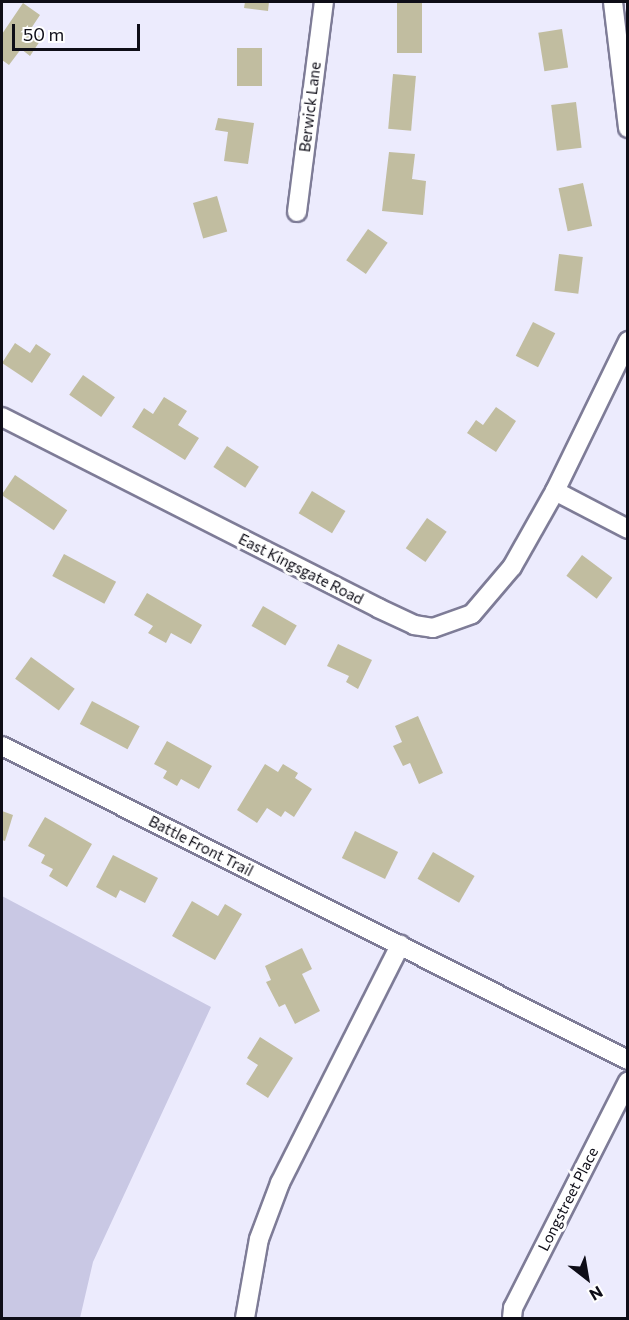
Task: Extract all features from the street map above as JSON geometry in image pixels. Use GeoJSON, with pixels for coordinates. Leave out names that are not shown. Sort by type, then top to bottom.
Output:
{"type":"FeatureCollection","features":[{"type":"Feature","properties":{"kind":"street","name":"Berwick Lane"},"geometry":{"type":"LineString","coordinates":[[297,212],[324,2]]}},
{"type":"Feature","properties":{"kind":"street"},"geometry":{"type":"LineString","coordinates":[[613,2],[627,128]]}},
{"type":"Feature","properties":{"kind":"street","name":"East Kingsgate Road"},"geometry":{"type":"LineString","coordinates":[[2,417],[378,608],[414,625],[433,628],[472,614],[491,595],[512,567],[555,491],[627,341]]}},
{"type":"Feature","properties":{"kind":"street"},"geometry":{"type":"LineString","coordinates":[[555,491],[627,529]]}},
{"type":"Feature","properties":{"kind":"street","name":"Battle Front Trail"},"geometry":{"type":"LineString","coordinates":[[2,746],[627,1060]]}},
{"type":"Feature","properties":{"kind":"street"},"geometry":{"type":"LineString","coordinates":[[245,1318],[259,1239],[280,1183],[400,945]]}},
{"type":"Feature","properties":{"kind":"street","name":"Longstreet Place"},"geometry":{"type":"LineString","coordinates":[[512,1318],[513,1308],[627,1082]]}},
{"type":"Feature","properties":{"kind":"shaded area"},"geometry":{"type":"Polygon","coordinates":[[[2,896],[211,1007],[93,1262],[80,1318],[2,1318],[2,896]]]}},
{"type":"Feature","properties":{"kind":"building"},"geometry":{"type":"Polygon","coordinates":[[[245,2],[269,2],[268,11],[244,8],[245,2]]]}},
{"type":"Feature","properties":{"kind":"building"},"geometry":{"type":"Polygon","coordinates":[[[397,2],[422,2],[422,53],[397,53],[397,2]]]}},
{"type":"Feature","properties":{"kind":"building"},"geometry":{"type":"Polygon","coordinates":[[[23,3],[40,15],[30,30],[42,38],[30,56],[21,49],[9,65],[2,60],[2,34],[23,3]]]}},
{"type":"Feature","properties":{"kind":"building"},"geometry":{"type":"Polygon","coordinates":[[[562,29],[568,68],[544,71],[538,33],[562,29]]]}},
{"type":"Feature","properties":{"kind":"building"},"geometry":{"type":"Polygon","coordinates":[[[237,48],[262,48],[262,86],[237,86],[237,48]]]}},
{"type":"Feature","properties":{"kind":"building"},"geometry":{"type":"Polygon","coordinates":[[[393,74],[416,76],[411,131],[388,129],[393,74]]]}},
{"type":"Feature","properties":{"kind":"building"},"geometry":{"type":"Polygon","coordinates":[[[576,102],[582,148],[557,151],[551,105],[576,102]]]}},
{"type":"Feature","properties":{"kind":"building"},"geometry":{"type":"Polygon","coordinates":[[[218,118],[254,123],[248,164],[224,161],[228,132],[215,130],[218,118]]]}},
{"type":"Feature","properties":{"kind":"building"},"geometry":{"type":"Polygon","coordinates":[[[389,152],[415,154],[412,179],[426,181],[423,215],[382,211],[389,152]]]}},
{"type":"Feature","properties":{"kind":"building"},"geometry":{"type":"Polygon","coordinates":[[[583,183],[592,226],[568,231],[559,188],[583,183]]]}},
{"type":"Feature","properties":{"kind":"building"},"geometry":{"type":"Polygon","coordinates":[[[217,196],[227,232],[203,238],[193,203],[217,196]]]}},
{"type":"Feature","properties":{"kind":"building"},"geometry":{"type":"Polygon","coordinates":[[[368,229],[388,243],[366,274],[346,260],[368,229]]]}},
{"type":"Feature","properties":{"kind":"building"},"geometry":{"type":"Polygon","coordinates":[[[559,254],[583,257],[578,294],[554,291],[559,254]]]}},
{"type":"Feature","properties":{"kind":"building"},"geometry":{"type":"Polygon","coordinates":[[[533,322],[555,333],[538,367],[516,356],[533,322]]]}},
{"type":"Feature","properties":{"kind":"building"},"geometry":{"type":"Polygon","coordinates":[[[15,343],[30,353],[36,344],[51,354],[32,383],[2,363],[15,343]]]}},
{"type":"Feature","properties":{"kind":"building"},"geometry":{"type":"Polygon","coordinates":[[[83,375],[115,397],[101,417],[69,395],[83,375]]]}},
{"type":"Feature","properties":{"kind":"building"},"geometry":{"type":"Polygon","coordinates":[[[164,397],[187,411],[178,425],[199,438],[185,460],[132,427],[144,408],[153,414],[164,397]]]}},
{"type":"Feature","properties":{"kind":"building"},"geometry":{"type":"Polygon","coordinates":[[[496,407],[516,421],[496,452],[467,433],[476,420],[483,425],[496,407]]]}},
{"type":"Feature","properties":{"kind":"building"},"geometry":{"type":"Polygon","coordinates":[[[227,446],[259,467],[245,488],[213,467],[227,446]]]}},
{"type":"Feature","properties":{"kind":"building"},"geometry":{"type":"Polygon","coordinates":[[[15,475],[67,510],[54,530],[2,495],[15,475]]]}},
{"type":"Feature","properties":{"kind":"building"},"geometry":{"type":"Polygon","coordinates":[[[312,491],[345,511],[332,533],[299,513],[312,491]]]}},
{"type":"Feature","properties":{"kind":"building"},"geometry":{"type":"Polygon","coordinates":[[[427,518],[447,532],[425,562],[406,548],[427,518]]]}},
{"type":"Feature","properties":{"kind":"building"},"geometry":{"type":"Polygon","coordinates":[[[64,554],[116,582],[104,604],[52,576],[64,554]]]}},
{"type":"Feature","properties":{"kind":"building"},"geometry":{"type":"Polygon","coordinates":[[[582,555],[612,578],[597,599],[566,576],[582,555]]]}},
{"type":"Feature","properties":{"kind":"building"},"geometry":{"type":"Polygon","coordinates":[[[147,593],[202,625],[191,644],[171,633],[166,643],[148,633],[153,626],[134,615],[147,593]]]}},
{"type":"Feature","properties":{"kind":"building"},"geometry":{"type":"Polygon","coordinates":[[[263,606],[297,626],[285,645],[252,626],[263,606]]]}},
{"type":"Feature","properties":{"kind":"building"},"geometry":{"type":"Polygon","coordinates":[[[338,644],[372,660],[358,689],[346,682],[349,676],[327,666],[338,644]]]}},
{"type":"Feature","properties":{"kind":"building"},"geometry":{"type":"Polygon","coordinates":[[[31,657],[75,689],[59,711],[15,679],[31,657]]]}},
{"type":"Feature","properties":{"kind":"building"},"geometry":{"type":"Polygon","coordinates":[[[92,701],[140,726],[127,749],[80,724],[92,701]]]}},
{"type":"Feature","properties":{"kind":"building"},"geometry":{"type":"Polygon","coordinates":[[[418,716],[443,773],[419,784],[410,763],[403,766],[393,746],[402,742],[395,726],[418,716]]]}},
{"type":"Feature","properties":{"kind":"building"},"geometry":{"type":"Polygon","coordinates":[[[167,741],[212,766],[199,789],[181,779],[177,786],[163,778],[167,771],[154,764],[167,741]]]}},
{"type":"Feature","properties":{"kind":"building"},"geometry":{"type":"Polygon","coordinates":[[[265,764],[278,772],[283,764],[298,773],[295,778],[312,789],[294,817],[285,811],[281,817],[267,808],[257,823],[237,810],[265,764]]]}},
{"type":"Feature","properties":{"kind":"building"},"geometry":{"type":"Polygon","coordinates":[[[2,811],[13,815],[5,841],[2,840],[2,811]]]}},
{"type":"Feature","properties":{"kind":"building"},"geometry":{"type":"Polygon","coordinates":[[[45,817],[92,844],[67,887],[49,876],[53,869],[41,863],[45,855],[28,846],[45,817]]]}},
{"type":"Feature","properties":{"kind":"building"},"geometry":{"type":"Polygon","coordinates":[[[355,831],[398,852],[385,879],[342,858],[355,831]]]}},
{"type":"Feature","properties":{"kind":"building"},"geometry":{"type":"Polygon","coordinates":[[[433,852],[475,876],[459,903],[418,879],[433,852]]]}},
{"type":"Feature","properties":{"kind":"building"},"geometry":{"type":"Polygon","coordinates":[[[113,855],[158,878],[145,903],[120,890],[116,898],[96,887],[113,855]]]}},
{"type":"Feature","properties":{"kind":"building"},"geometry":{"type":"Polygon","coordinates":[[[192,901],[218,916],[225,904],[242,914],[215,960],[172,936],[192,901]]]}},
{"type":"Feature","properties":{"kind":"building"},"geometry":{"type":"Polygon","coordinates":[[[302,948],[312,969],[302,974],[320,1011],[295,1024],[285,1004],[279,1007],[266,982],[271,980],[265,966],[302,948]]]}},
{"type":"Feature","properties":{"kind":"building"},"geometry":{"type":"Polygon","coordinates":[[[260,1037],[293,1058],[268,1098],[246,1084],[258,1065],[247,1058],[260,1037]]]}}]}
